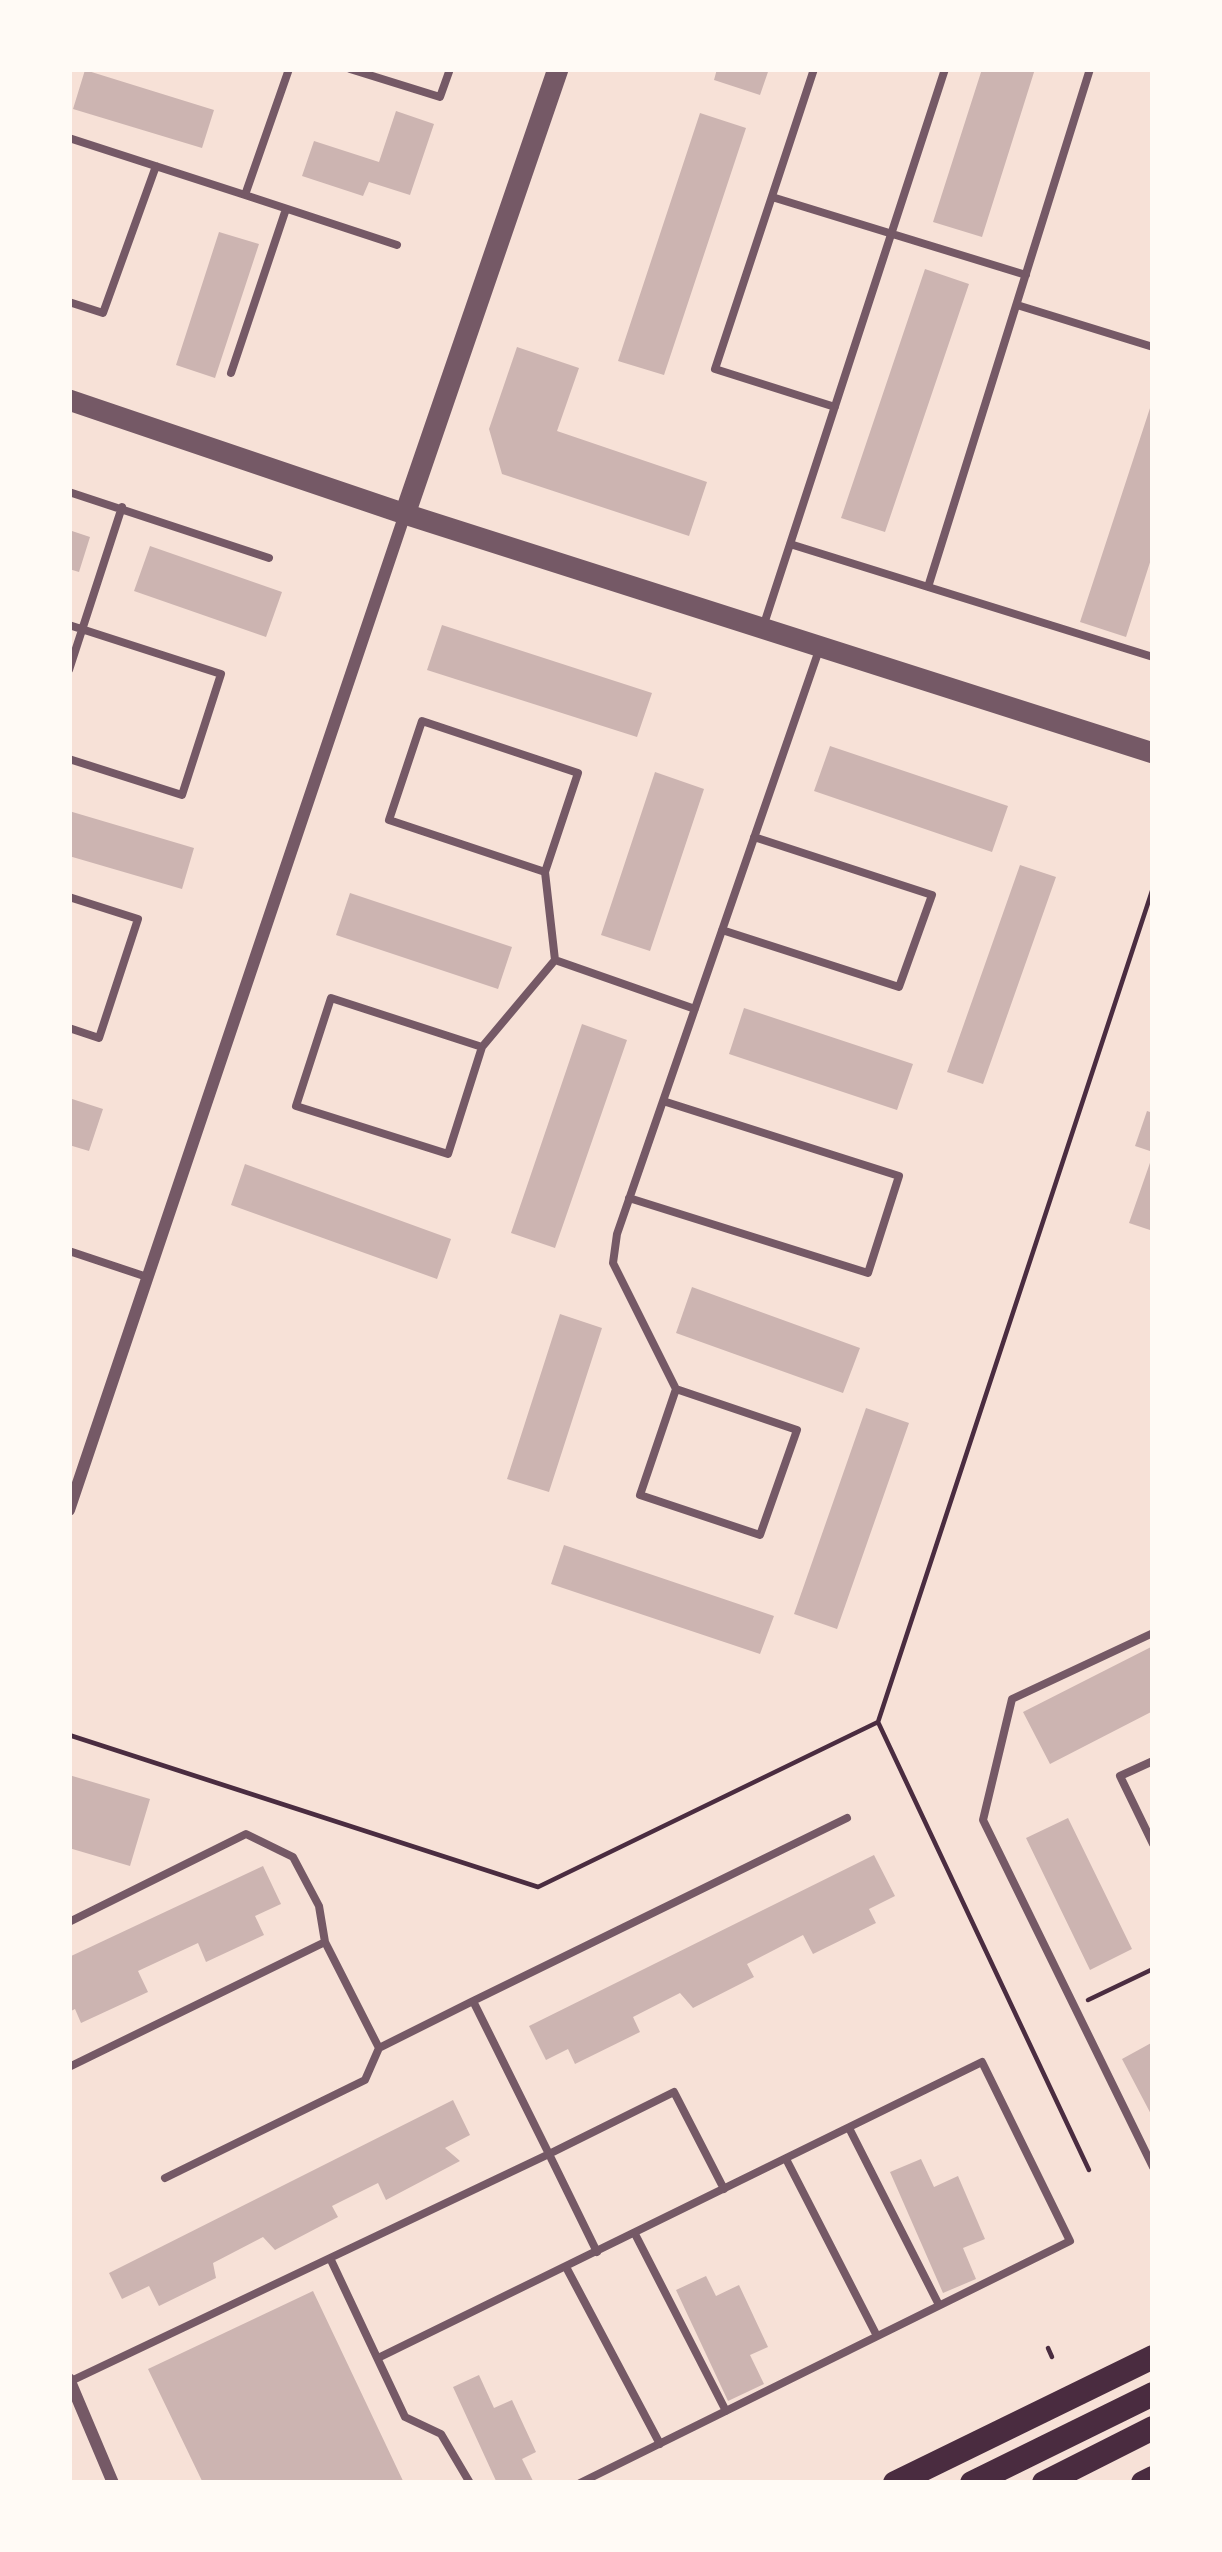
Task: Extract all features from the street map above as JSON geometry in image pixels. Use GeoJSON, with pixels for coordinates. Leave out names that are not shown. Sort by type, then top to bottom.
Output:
{"type":"FeatureCollection","features":[{"type":"Feature","properties":{"kind":"main road"},"geometry":{"type":"LineString","coordinates":[[895,2483],[1153,2357]]}},
{"type":"Feature","properties":{"kind":"main road"},"geometry":{"type":"LineString","coordinates":[[972,2483],[1153,2394]]}},
{"type":"Feature","properties":{"kind":"main road"},"geometry":{"type":"LineString","coordinates":[[1044,2483],[1153,2428]]}},
{"type":"Feature","properties":{"kind":"main road"},"geometry":{"type":"LineString","coordinates":[[1143,2483],[1153,2478]]}},
{"type":"Feature","properties":{"kind":"street"},"geometry":{"type":"LineString","coordinates":[[69,1510],[558,69]]}},
{"type":"Feature","properties":{"kind":"street"},"geometry":{"type":"LineString","coordinates":[[69,400],[405,514],[1153,753]]}},
{"type":"Feature","properties":{"kind":"street"},"geometry":{"type":"LineString","coordinates":[[69,2380],[113,2483]]}},
{"type":"Feature","properties":{"kind":"street"},"geometry":{"type":"LineString","coordinates":[[69,2425],[86,2418]]}},
{"type":"Feature","properties":{"kind":"lane"},"geometry":{"type":"LineString","coordinates":[[245,195],[289,69]]}},
{"type":"Feature","properties":{"kind":"lane"},"geometry":{"type":"LineString","coordinates":[[350,69],[440,97],[449,69]]}},
{"type":"Feature","properties":{"kind":"lane"},"geometry":{"type":"LineString","coordinates":[[814,69],[715,368],[835,406]]}},
{"type":"Feature","properties":{"kind":"lane"},"geometry":{"type":"LineString","coordinates":[[763,629],[945,69]]}},
{"type":"Feature","properties":{"kind":"lane"},"geometry":{"type":"LineString","coordinates":[[928,586],[1090,69]]}},
{"type":"Feature","properties":{"kind":"lane"},"geometry":{"type":"LineString","coordinates":[[69,138],[398,245]]}},
{"type":"Feature","properties":{"kind":"lane"},"geometry":{"type":"LineString","coordinates":[[69,302],[103,313],[156,166]]}},
{"type":"Feature","properties":{"kind":"lane"},"geometry":{"type":"LineString","coordinates":[[772,196],[1026,275]]}},
{"type":"Feature","properties":{"kind":"lane"},"geometry":{"type":"LineString","coordinates":[[230,373],[286,208]]}},
{"type":"Feature","properties":{"kind":"lane"},"geometry":{"type":"LineString","coordinates":[[1017,304],[1153,347]]}},
{"type":"Feature","properties":{"kind":"lane"},"geometry":{"type":"LineString","coordinates":[[69,492],[269,558]]}},
{"type":"Feature","properties":{"kind":"lane"},"geometry":{"type":"LineString","coordinates":[[69,670],[122,507]]}},
{"type":"Feature","properties":{"kind":"lane"},"geometry":{"type":"LineString","coordinates":[[790,544],[1153,658]]}},
{"type":"Feature","properties":{"kind":"lane"},"geometry":{"type":"LineString","coordinates":[[69,625],[221,674],[182,795],[69,759]]}},
{"type":"Feature","properties":{"kind":"lane"},"geometry":{"type":"LineString","coordinates":[[676,1389],[640,1495],[760,1535],[796,1430],[676,1389],[614,1263],[616,1234],[820,647]]}},
{"type":"Feature","properties":{"kind":"lane"},"geometry":{"type":"LineString","coordinates":[[482,1047],[331,998],[296,1106],[448,1154],[482,1047],[555,960],[545,872],[578,773],[422,721],[389,820],[545,872]]}},
{"type":"Feature","properties":{"kind":"lane"},"geometry":{"type":"LineString","coordinates":[[722,930],[899,987],[932,895],[754,837]]}},
{"type":"Feature","properties":{"kind":"lane"},"geometry":{"type":"LineString","coordinates":[[69,897],[138,919],[99,1038],[69,1028]]}},
{"type":"Feature","properties":{"kind":"lane"},"geometry":{"type":"LineString","coordinates":[[555,960],[694,1009]]}},
{"type":"Feature","properties":{"kind":"lane"},"geometry":{"type":"LineString","coordinates":[[629,1198],[868,1273],[899,1176],[663,1100]]}},
{"type":"Feature","properties":{"kind":"lane"},"geometry":{"type":"LineString","coordinates":[[69,1251],[147,1277]]}},
{"type":"Feature","properties":{"kind":"lane"},"geometry":{"type":"LineString","coordinates":[[1153,1633],[1012,1699],[983,1820],[1153,2167]]}},
{"type":"Feature","properties":{"kind":"lane"},"geometry":{"type":"LineString","coordinates":[[1153,1761],[1120,1776],[1153,1844]]}},
{"type":"Feature","properties":{"kind":"lane"},"geometry":{"type":"LineString","coordinates":[[165,2178],[365,2080],[379,2048],[847,1818]]}},
{"type":"Feature","properties":{"kind":"lane"},"geometry":{"type":"LineString","coordinates":[[69,1922],[247,1834],[293,1857],[319,1906],[325,1942],[379,2048]]}},
{"type":"Feature","properties":{"kind":"lane"},"geometry":{"type":"LineString","coordinates":[[69,2066],[325,1942]]}},
{"type":"Feature","properties":{"kind":"lane"},"geometry":{"type":"LineString","coordinates":[[473,2001],[597,2252]]}},
{"type":"Feature","properties":{"kind":"lane"},"geometry":{"type":"LineString","coordinates":[[377,2358],[982,2062],[1070,2241],[580,2483]]}},
{"type":"Feature","properties":{"kind":"lane"},"geometry":{"type":"LineString","coordinates":[[69,2380],[674,2092],[724,2189]]}},
{"type":"Feature","properties":{"kind":"lane"},"geometry":{"type":"LineString","coordinates":[[849,2128],[939,2305]]}},
{"type":"Feature","properties":{"kind":"lane"},"geometry":{"type":"LineString","coordinates":[[786,2158],[877,2336]]}},
{"type":"Feature","properties":{"kind":"lane"},"geometry":{"type":"LineString","coordinates":[[634,2234],[725,2411]]}},
{"type":"Feature","properties":{"kind":"lane"},"geometry":{"type":"LineString","coordinates":[[330,2258],[405,2417],[441,2434],[470,2483]]}},
{"type":"Feature","properties":{"kind":"lane"},"geometry":{"type":"LineString","coordinates":[[566,2267],[660,2444]]}},
{"type":"Feature","properties":{"kind":"path"},"geometry":{"type":"LineString","coordinates":[[1089,2170],[878,1722],[1153,888]]}},
{"type":"Feature","properties":{"kind":"path"},"geometry":{"type":"LineString","coordinates":[[69,1735],[538,1887],[878,1722]]}},
{"type":"Feature","properties":{"kind":"path"},"geometry":{"type":"LineString","coordinates":[[1074,2006],[1153,1969]]}},
{"type":"Feature","properties":{"kind":"path"},"geometry":{"type":"LineString","coordinates":[[1048,2348],[1052,2357]]}},
{"type":"Feature","properties":{"kind":"building"},"geometry":{"type":"Polygon","coordinates":[[[717,69],[769,69],[760,95],[714,80],[717,69]]]}},
{"type":"Feature","properties":{"kind":"building"},"geometry":{"type":"Polygon","coordinates":[[[982,69],[1035,69],[982,237],[933,222],[982,69]]]}},
{"type":"Feature","properties":{"kind":"building"},"geometry":{"type":"Polygon","coordinates":[[[85,70],[214,110],[202,148],[73,109],[85,70]]]}},
{"type":"Feature","properties":{"kind":"building"},"geometry":{"type":"Polygon","coordinates":[[[396,111],[434,124],[410,195],[369,182],[363,196],[302,176],[314,141],[379,162],[396,111]]]}},
{"type":"Feature","properties":{"kind":"building"},"geometry":{"type":"Polygon","coordinates":[[[700,113],[746,128],[664,375],[618,361],[700,113]]]}},
{"type":"Feature","properties":{"kind":"building"},"geometry":{"type":"Polygon","coordinates":[[[219,232],[259,244],[215,378],[176,365],[219,232]]]}},
{"type":"Feature","properties":{"kind":"building"},"geometry":{"type":"Polygon","coordinates":[[[925,269],[969,284],[885,532],[841,518],[925,269]]]}},
{"type":"Feature","properties":{"kind":"building"},"geometry":{"type":"Polygon","coordinates":[[[517,347],[579,368],[557,431],[707,482],[689,536],[502,474],[489,429],[517,347]]]}},
{"type":"Feature","properties":{"kind":"building"},"geometry":{"type":"Polygon","coordinates":[[[1152,402],[1153,553],[1126,637],[1080,622],[1152,402]]]}},
{"type":"Feature","properties":{"kind":"building"},"geometry":{"type":"Polygon","coordinates":[[[69,530],[90,537],[79,572],[69,569],[69,530]]]}},
{"type":"Feature","properties":{"kind":"building"},"geometry":{"type":"Polygon","coordinates":[[[150,546],[282,592],[266,637],[134,591],[150,546]]]}},
{"type":"Feature","properties":{"kind":"building"},"geometry":{"type":"Polygon","coordinates":[[[442,625],[652,693],[637,737],[427,670],[442,625]]]}},
{"type":"Feature","properties":{"kind":"building"},"geometry":{"type":"Polygon","coordinates":[[[830,746],[1008,806],[992,852],[814,791],[830,746]]]}},
{"type":"Feature","properties":{"kind":"building"},"geometry":{"type":"Polygon","coordinates":[[[655,772],[704,789],[650,951],[601,935],[655,772]]]}},
{"type":"Feature","properties":{"kind":"building"},"geometry":{"type":"Polygon","coordinates":[[[69,811],[194,848],[182,889],[69,856],[69,811]]]}},
{"type":"Feature","properties":{"kind":"building"},"geometry":{"type":"Polygon","coordinates":[[[1020,865],[1056,877],[983,1084],[947,1072],[1020,865]]]}},
{"type":"Feature","properties":{"kind":"building"},"geometry":{"type":"Polygon","coordinates":[[[350,893],[512,947],[498,989],[336,935],[350,893]]]}},
{"type":"Feature","properties":{"kind":"building"},"geometry":{"type":"Polygon","coordinates":[[[744,1008],[913,1064],[897,1110],[729,1054],[744,1008]]]}},
{"type":"Feature","properties":{"kind":"building"},"geometry":{"type":"Polygon","coordinates":[[[582,1024],[627,1040],[555,1248],[511,1233],[582,1024]]]}},
{"type":"Feature","properties":{"kind":"building"},"geometry":{"type":"Polygon","coordinates":[[[69,1098],[103,1109],[89,1151],[69,1145],[69,1098]]]}},
{"type":"Feature","properties":{"kind":"building"},"geometry":{"type":"Polygon","coordinates":[[[1147,1111],[1153,1113],[1153,1152],[1135,1146],[1147,1111]]]}},
{"type":"Feature","properties":{"kind":"building"},"geometry":{"type":"Polygon","coordinates":[[[1153,1157],[1153,1231],[1129,1223],[1153,1157]]]}},
{"type":"Feature","properties":{"kind":"building"},"geometry":{"type":"Polygon","coordinates":[[[245,1164],[451,1239],[437,1279],[231,1205],[245,1164]]]}},
{"type":"Feature","properties":{"kind":"building"},"geometry":{"type":"Polygon","coordinates":[[[692,1287],[860,1348],[843,1393],[676,1333],[692,1287]]]}},
{"type":"Feature","properties":{"kind":"building"},"geometry":{"type":"Polygon","coordinates":[[[560,1314],[602,1328],[549,1492],[507,1479],[560,1314]]]}},
{"type":"Feature","properties":{"kind":"building"},"geometry":{"type":"Polygon","coordinates":[[[866,1408],[909,1423],[837,1629],[794,1614],[866,1408]]]}},
{"type":"Feature","properties":{"kind":"building"},"geometry":{"type":"Polygon","coordinates":[[[564,1545],[774,1616],[760,1654],[551,1584],[564,1545]]]}},
{"type":"Feature","properties":{"kind":"building"},"geometry":{"type":"Polygon","coordinates":[[[1153,1646],[1153,1711],[1050,1764],[1023,1712],[1153,1646]]]}},
{"type":"Feature","properties":{"kind":"building"},"geometry":{"type":"Polygon","coordinates":[[[69,1775],[150,1799],[130,1866],[69,1848],[69,1775]]]}},
{"type":"Feature","properties":{"kind":"building"},"geometry":{"type":"Polygon","coordinates":[[[1068,1818],[1132,1949],[1090,1970],[1026,1838],[1068,1818]]]}},
{"type":"Feature","properties":{"kind":"building"},"geometry":{"type":"Polygon","coordinates":[[[874,1855],[895,1896],[869,1909],[876,1923],[813,1954],[803,1935],[747,1964],[754,1977],[693,2008],[680,1993],[633,2017],[640,2032],[575,2064],[568,2049],[546,2060],[529,2026],[874,1855]]]}},
{"type":"Feature","properties":{"kind":"building"},"geometry":{"type":"Polygon","coordinates":[[[263,1866],[281,1904],[255,1916],[264,1935],[206,1962],[198,1943],[138,1971],[148,1992],[81,2023],[75,2009],[69,2012],[69,1957],[263,1866]]]}},
{"type":"Feature","properties":{"kind":"building"},"geometry":{"type":"Polygon","coordinates":[[[1153,2042],[1153,2118],[1122,2059],[1153,2042]]]}},
{"type":"Feature","properties":{"kind":"building"},"geometry":{"type":"Polygon","coordinates":[[[453,2100],[470,2135],[445,2148],[460,2161],[386,2200],[378,2183],[332,2206],[338,2217],[275,2250],[263,2237],[213,2263],[216,2278],[159,2306],[149,2286],[122,2299],[109,2273],[453,2100]]]}},
{"type":"Feature","properties":{"kind":"building"},"geometry":{"type":"Polygon","coordinates":[[[921,2159],[934,2187],[958,2176],[985,2239],[963,2248],[976,2279],[943,2293],[890,2172],[921,2159]]]}},
{"type":"Feature","properties":{"kind":"building"},"geometry":{"type":"Polygon","coordinates":[[[706,2276],[716,2296],[739,2285],[768,2347],[750,2355],[764,2384],[728,2401],[676,2290],[706,2276]]]}},
{"type":"Feature","properties":{"kind":"building"},"geometry":{"type":"Polygon","coordinates":[[[313,2291],[404,2483],[203,2483],[148,2369],[313,2291]]]}},
{"type":"Feature","properties":{"kind":"building"},"geometry":{"type":"Polygon","coordinates":[[[479,2375],[494,2408],[512,2400],[536,2452],[522,2459],[534,2483],[497,2483],[453,2387],[479,2375]]]}}]}
